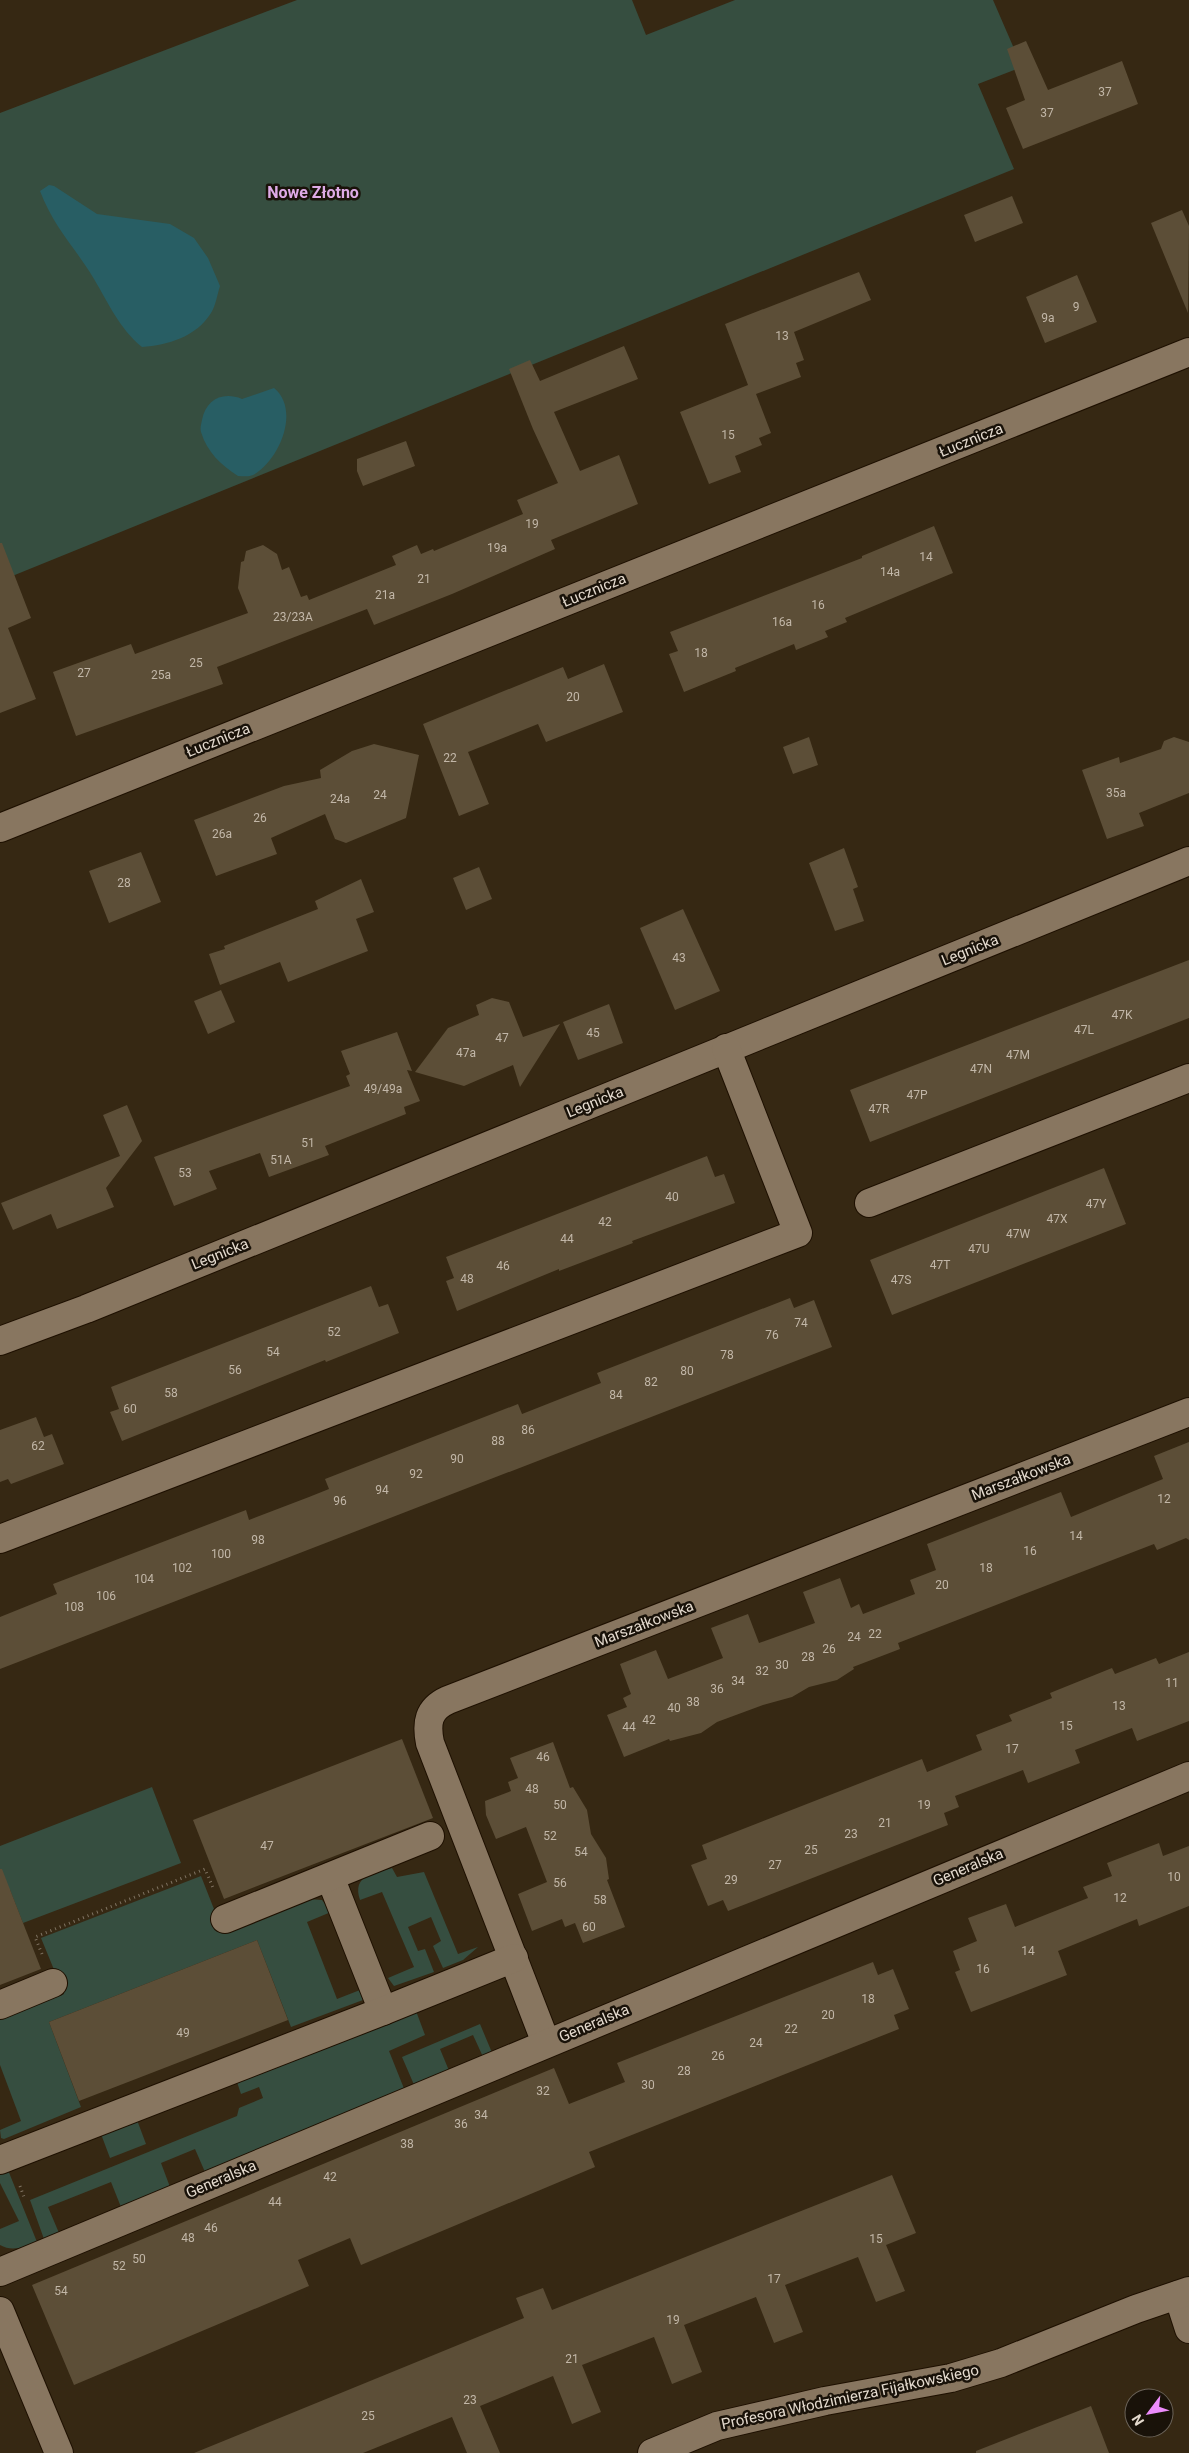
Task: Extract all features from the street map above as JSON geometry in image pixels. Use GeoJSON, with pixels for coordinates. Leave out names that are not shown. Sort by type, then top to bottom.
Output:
{"type":"FeatureCollection","features":[{"type":"Feature","properties":{"kind":"street","name":"Łucznicza"},"geometry":{"type":"LineString","coordinates":[[0,828],[1189,352]]}},
{"type":"Feature","properties":{"kind":"street","name":"Legnicka"},"geometry":{"type":"LineString","coordinates":[[0,1341],[86,1309],[1189,861]]}},
{"type":"Feature","properties":{"kind":"street"},"geometry":{"type":"LineString","coordinates":[[0,1539],[798,1232],[726,1048]]}},
{"type":"Feature","properties":{"kind":"street"},"geometry":{"type":"LineString","coordinates":[[869,1203],[1189,1078]]}},
{"type":"Feature","properties":{"kind":"street","name":"Marszałkowska"},"geometry":{"type":"LineString","coordinates":[[546,2043],[430,1744],[427,1730],[428,1718],[434,1708],[467,1693],[1189,1412]]}},
{"type":"Feature","properties":{"kind":"street","name":"Generalska"},"geometry":{"type":"LineString","coordinates":[[0,2272],[1189,1776]]}},
{"type":"Feature","properties":{"kind":"street"},"geometry":{"type":"LineString","coordinates":[[225,1918],[430,1836]]}},
{"type":"Feature","properties":{"kind":"street"},"geometry":{"type":"LineString","coordinates":[[330,1877],[383,2011]]}},
{"type":"Feature","properties":{"kind":"street"},"geometry":{"type":"LineString","coordinates":[[0,2160],[514,1958]]}},
{"type":"Feature","properties":{"kind":"street"},"geometry":{"type":"LineString","coordinates":[[0,2004],[53,1983]]}},
{"type":"Feature","properties":{"kind":"street"},"geometry":{"type":"LineString","coordinates":[[1183,2293],[1189,2329]]}},
{"type":"Feature","properties":{"kind":"street","name":"Profesora Włodzimierza Fijałkowskiego"},"geometry":{"type":"LineString","coordinates":[[652,2453],[717,2426],[825,2401],[951,2378],[1001,2363],[1183,2293]]}},
{"type":"Feature","properties":{"kind":"street"},"geometry":{"type":"LineString","coordinates":[[0,2311],[56,2446]]}},
{"type":"Feature","properties":{"kind":"path"},"geometry":{"type":"LineString","coordinates":[[53,1983],[35,1937],[205,1869],[225,1918]]}},
{"type":"Feature","properties":{"kind":"green space"},"geometry":{"type":"Polygon","coordinates":[[[297,0],[632,0],[646,35],[735,0],[993,0],[1022,67],[978,84],[1014,169],[0,581],[0,113],[297,0]]]}},
{"type":"Feature","properties":{"kind":"green space"},"geometry":{"type":"Polygon","coordinates":[[[152,1787],[181,1863],[23,1923],[10,1890],[0,1893],[0,1846],[152,1787]]]}},
{"type":"Feature","properties":{"kind":"green space"},"geometry":{"type":"Polygon","coordinates":[[[392,1868],[397,1877],[424,1872],[458,1954],[478,1947],[463,1960],[443,1968],[433,1946],[441,1941],[431,1917],[408,1927],[418,1951],[425,1949],[434,1972],[394,1986],[388,1978],[414,1967],[382,1892],[360,1900],[358,1892],[359,1885],[366,1877],[392,1868]]]}},
{"type":"Feature","properties":{"kind":"green space"},"geometry":{"type":"Polygon","coordinates":[[[201,1876],[223,1932],[308,1899],[322,1900],[331,1912],[307,1922],[337,1999],[360,1990],[363,2000],[291,2027],[257,1940],[49,2022],[81,2107],[4,2139],[1,2138],[0,2130],[21,2121],[0,2065],[0,2019],[64,1994],[41,1938],[201,1876]]]}},
{"type":"Feature","properties":{"kind":"green space"},"geometry":{"type":"Polygon","coordinates":[[[416,2011],[425,2035],[389,2051],[405,2091],[205,2172],[195,2149],[161,2163],[170,2187],[121,2207],[111,2182],[48,2207],[59,2233],[44,2239],[30,2200],[237,2116],[239,2108],[263,2098],[259,2087],[241,2094],[237,2082],[416,2011]]]}},
{"type":"Feature","properties":{"kind":"green space"},"geometry":{"type":"Polygon","coordinates":[[[480,2024],[493,2055],[484,2059],[473,2035],[440,2049],[450,2073],[415,2087],[402,2057],[480,2024]]]}},
{"type":"Feature","properties":{"kind":"green space"},"geometry":{"type":"Polygon","coordinates":[[[137,2120],[146,2144],[110,2158],[101,2134],[137,2120]]]}},
{"type":"Feature","properties":{"kind":"green space"},"geometry":{"type":"Polygon","coordinates":[[[8,2170],[37,2242],[18,2248],[0,2245],[0,2229],[19,2221],[0,2183],[0,2173],[8,2170]]]}},
{"type":"Feature","properties":{"kind":"water"},"geometry":{"type":"Polygon","coordinates":[[[49,185],[54,186],[97,214],[170,224],[194,238],[208,258],[220,286],[213,310],[205,321],[198,328],[181,338],[171,342],[142,347],[121,324],[52,216],[40,191],[49,185]]]}},
{"type":"Feature","properties":{"kind":"water"},"geometry":{"type":"Polygon","coordinates":[[[274,388],[282,397],[286,409],[286,422],[278,447],[271,459],[253,475],[238,476],[220,463],[207,446],[201,431],[204,413],[211,402],[216,399],[228,396],[242,399],[274,388]]]}},
{"type":"Feature","properties":{"kind":"building"},"geometry":{"type":"Polygon","coordinates":[[[1026,41],[1048,90],[1122,61],[1138,104],[1023,149],[1006,108],[1025,100],[1007,49],[1026,41]]]}},
{"type":"Feature","properties":{"kind":"building"},"geometry":{"type":"Polygon","coordinates":[[[1012,196],[1023,223],[975,242],[964,215],[1012,196]]]}},
{"type":"Feature","properties":{"kind":"building"},"geometry":{"type":"Polygon","coordinates":[[[1182,210],[1189,226],[1188,313],[1151,223],[1182,210]]]}},
{"type":"Feature","properties":{"kind":"building"},"geometry":{"type":"Polygon","coordinates":[[[859,272],[871,300],[794,332],[804,360],[796,363],[801,377],[756,394],[771,433],[759,438],[762,445],[735,456],[741,472],[709,484],[680,412],[748,385],[725,324],[859,272]]]}},
{"type":"Feature","properties":{"kind":"building"},"geometry":{"type":"Polygon","coordinates":[[[1077,275],[1097,322],[1045,343],[1026,297],[1077,275]]]}},
{"type":"Feature","properties":{"kind":"building"},"geometry":{"type":"Polygon","coordinates":[[[624,346],[638,379],[554,412],[580,471],[619,455],[638,504],[551,540],[555,549],[452,594],[374,625],[367,609],[217,667],[223,684],[76,736],[53,672],[131,644],[135,654],[248,613],[238,588],[241,562],[244,561],[246,551],[263,545],[277,554],[282,570],[289,567],[301,597],[307,595],[309,600],[396,565],[392,556],[417,545],[421,554],[433,549],[434,551],[523,514],[517,500],[558,483],[533,429],[509,369],[530,360],[540,381],[624,346]]]}},
{"type":"Feature","properties":{"kind":"building"},"geometry":{"type":"Polygon","coordinates":[[[406,441],[415,466],[363,486],[357,471],[357,459],[406,441]]]}},
{"type":"Feature","properties":{"kind":"building"},"geometry":{"type":"Polygon","coordinates":[[[934,526],[953,573],[845,618],[847,622],[825,631],[828,637],[796,650],[794,644],[735,668],[736,671],[684,692],[669,654],[678,651],[670,632],[862,558],[862,556],[934,526]]]}},
{"type":"Feature","properties":{"kind":"building"},"geometry":{"type":"Polygon","coordinates":[[[0,543],[2,543],[31,618],[8,628],[36,699],[0,713],[0,543]]]}},
{"type":"Feature","properties":{"kind":"building"},"geometry":{"type":"Polygon","coordinates":[[[604,664],[623,712],[546,742],[538,724],[468,752],[489,804],[459,816],[423,724],[563,667],[568,679],[604,664]]]}},
{"type":"Feature","properties":{"kind":"building"},"geometry":{"type":"Polygon","coordinates":[[[809,737],[818,765],[793,774],[783,747],[809,737]]]}},
{"type":"Feature","properties":{"kind":"building"},"geometry":{"type":"Polygon","coordinates":[[[1174,737],[1189,742],[1189,793],[1139,813],[1144,826],[1107,839],[1082,770],[1119,757],[1120,763],[1161,749],[1164,741],[1174,737]]]}},
{"type":"Feature","properties":{"kind":"building"},"geometry":{"type":"Polygon","coordinates":[[[374,744],[419,755],[406,818],[346,843],[335,839],[325,814],[271,838],[277,854],[216,876],[194,820],[284,786],[321,778],[320,770],[352,751],[374,744]]]}},
{"type":"Feature","properties":{"kind":"building"},"geometry":{"type":"Polygon","coordinates":[[[844,848],[858,887],[853,889],[864,921],[835,931],[809,863],[844,848]]]}},
{"type":"Feature","properties":{"kind":"building"},"geometry":{"type":"Polygon","coordinates":[[[141,852],[161,902],[109,923],[89,871],[141,852]]]}},
{"type":"Feature","properties":{"kind":"building"},"geometry":{"type":"Polygon","coordinates":[[[479,867],[492,899],[466,910],[453,878],[479,867]]]}},
{"type":"Feature","properties":{"kind":"building"},"geometry":{"type":"Polygon","coordinates":[[[361,879],[374,912],[356,919],[368,951],[288,982],[280,962],[220,985],[209,954],[225,949],[224,946],[318,909],[315,901],[361,879]]]}},
{"type":"Feature","properties":{"kind":"building"},"geometry":{"type":"Polygon","coordinates":[[[683,909],[720,991],[675,1010],[640,928],[683,909]]]}},
{"type":"Feature","properties":{"kind":"building"},"geometry":{"type":"Polygon","coordinates":[[[1189,960],[1189,1018],[870,1142],[850,1090],[1189,960]]]}},
{"type":"Feature","properties":{"kind":"building"},"geometry":{"type":"Polygon","coordinates":[[[221,990],[235,1022],[208,1034],[194,1001],[221,990]]]}},
{"type":"Feature","properties":{"kind":"building"},"geometry":{"type":"Polygon","coordinates":[[[492,998],[509,1002],[523,1037],[560,1024],[520,1087],[513,1065],[464,1086],[415,1072],[448,1028],[479,1015],[476,1005],[492,998]]]}},
{"type":"Feature","properties":{"kind":"building"},"geometry":{"type":"Polygon","coordinates":[[[609,1004],[623,1043],[578,1060],[563,1022],[609,1004]]]}},
{"type":"Feature","properties":{"kind":"building"},"geometry":{"type":"Polygon","coordinates":[[[397,1032],[412,1071],[407,1070],[420,1101],[404,1107],[406,1114],[325,1146],[329,1155],[269,1177],[260,1153],[209,1171],[217,1189],[174,1206],[154,1157],[350,1086],[346,1076],[350,1074],[341,1051],[397,1032]]]}},
{"type":"Feature","properties":{"kind":"building"},"geometry":{"type":"Polygon","coordinates":[[[127,1105],[142,1141],[106,1188],[114,1207],[57,1229],[51,1214],[13,1230],[1,1203],[120,1156],[103,1115],[127,1105]]]}},
{"type":"Feature","properties":{"kind":"building"},"geometry":{"type":"Polygon","coordinates":[[[707,1156],[715,1177],[724,1174],[735,1203],[632,1241],[633,1243],[559,1271],[559,1269],[457,1311],[446,1281],[454,1278],[446,1257],[707,1156]]]}},
{"type":"Feature","properties":{"kind":"building"},"geometry":{"type":"Polygon","coordinates":[[[1104,1168],[1126,1224],[892,1315],[870,1260],[1104,1168]]]}},
{"type":"Feature","properties":{"kind":"building"},"geometry":{"type":"Polygon","coordinates":[[[371,1286],[379,1307],[388,1304],[399,1333],[326,1362],[325,1360],[122,1441],[110,1412],[119,1409],[111,1387],[371,1286]]]}},
{"type":"Feature","properties":{"kind":"building"},"geometry":{"type":"Polygon","coordinates":[[[790,1298],[794,1308],[814,1300],[832,1347],[0,1669],[0,1617],[57,1594],[53,1584],[246,1510],[249,1520],[309,1497],[329,1489],[325,1479],[518,1404],[522,1414],[601,1383],[597,1373],[790,1298]]]}},
{"type":"Feature","properties":{"kind":"building"},"geometry":{"type":"Polygon","coordinates":[[[36,1417],[44,1437],[52,1434],[64,1464],[11,1484],[8,1479],[0,1482],[0,1430],[36,1417]]]}},
{"type":"Feature","properties":{"kind":"building"},"geometry":{"type":"Polygon","coordinates":[[[1189,1442],[1189,1540],[1186,1538],[1157,1550],[1154,1544],[898,1643],[900,1649],[853,1667],[854,1669],[837,1680],[809,1687],[792,1697],[763,1705],[717,1722],[701,1733],[670,1741],[669,1739],[624,1757],[607,1715],[627,1707],[623,1698],[631,1694],[620,1664],[656,1650],[668,1679],[723,1658],[711,1628],[748,1614],[759,1643],[815,1623],[803,1592],[840,1578],[851,1608],[859,1604],[863,1614],[915,1594],[910,1580],[936,1570],[927,1544],[1061,1492],[1071,1517],[1163,1479],[1154,1456],[1189,1442]]]}},
{"type":"Feature","properties":{"kind":"building"},"geometry":{"type":"Polygon","coordinates":[[[1189,1652],[1189,1721],[1137,1741],[1132,1728],[1075,1750],[1080,1763],[1028,1783],[1023,1770],[955,1796],[959,1807],[944,1813],[948,1825],[728,1911],[723,1900],[708,1906],[691,1865],[707,1859],[702,1845],[922,1759],[927,1772],[982,1750],[976,1735],[1012,1721],[1009,1715],[1052,1698],[1050,1693],[1112,1668],[1115,1674],[1156,1658],[1159,1664],[1189,1652]]]}},
{"type":"Feature","properties":{"kind":"building"},"geometry":{"type":"Polygon","coordinates":[[[402,1739],[433,1818],[224,1899],[193,1820],[402,1739]]]}},
{"type":"Feature","properties":{"kind":"building"},"geometry":{"type":"Polygon","coordinates":[[[553,1742],[570,1788],[573,1787],[587,1810],[591,1834],[606,1858],[609,1879],[607,1880],[625,1927],[583,1943],[575,1923],[565,1927],[562,1919],[532,1931],[518,1894],[547,1882],[526,1827],[496,1839],[486,1815],[485,1801],[511,1791],[508,1782],[518,1778],[510,1758],[553,1742]]]}},
{"type":"Feature","properties":{"kind":"building"},"geometry":{"type":"Polygon","coordinates":[[[1159,1843],[1163,1856],[1189,1846],[1189,1906],[1139,1926],[1137,1919],[1058,1951],[1067,1975],[971,2012],[955,1972],[960,1970],[953,1951],[977,1941],[968,1918],[1006,1904],[1015,1927],[1088,1898],[1083,1887],[1112,1876],[1107,1863],[1159,1843]]]}},
{"type":"Feature","properties":{"kind":"building"},"geometry":{"type":"Polygon","coordinates":[[[0,1869],[2,1869],[41,1969],[0,1985],[0,1869]]]}},
{"type":"Feature","properties":{"kind":"building"},"geometry":{"type":"Polygon","coordinates":[[[257,1940],[288,2020],[79,2101],[49,2022],[257,1940]]]}},
{"type":"Feature","properties":{"kind":"building"},"geometry":{"type":"Polygon","coordinates":[[[873,1962],[878,1975],[893,1969],[909,2009],[894,2015],[899,2029],[589,2152],[595,2167],[361,2265],[350,2238],[298,2260],[309,2286],[74,2385],[32,2285],[554,2068],[569,2104],[625,2082],[617,2063],[873,1962]]]}},
{"type":"Feature","properties":{"kind":"building"},"geometry":{"type":"Polygon","coordinates":[[[892,2175],[916,2233],[886,2245],[905,2291],[876,2302],[858,2257],[785,2285],[803,2332],[774,2343],[756,2297],[684,2325],[702,2372],[672,2384],[654,2337],[582,2365],[601,2412],[572,2424],[553,2376],[480,2406],[500,2453],[467,2453],[452,2417],[363,2453],[194,2453],[524,2318],[516,2298],[543,2288],[552,2310],[892,2175]]]}},
{"type":"Feature","properties":{"kind":"building"},"geometry":{"type":"Polygon","coordinates":[[[1091,2406],[1109,2453],[976,2453],[976,2451],[1091,2406]]]}},
{"type":"Feature","properties":{"kind":"district","name":"Nowe Złotno"},"geometry":{"type":"Point","coordinates":[313,192]}}]}
